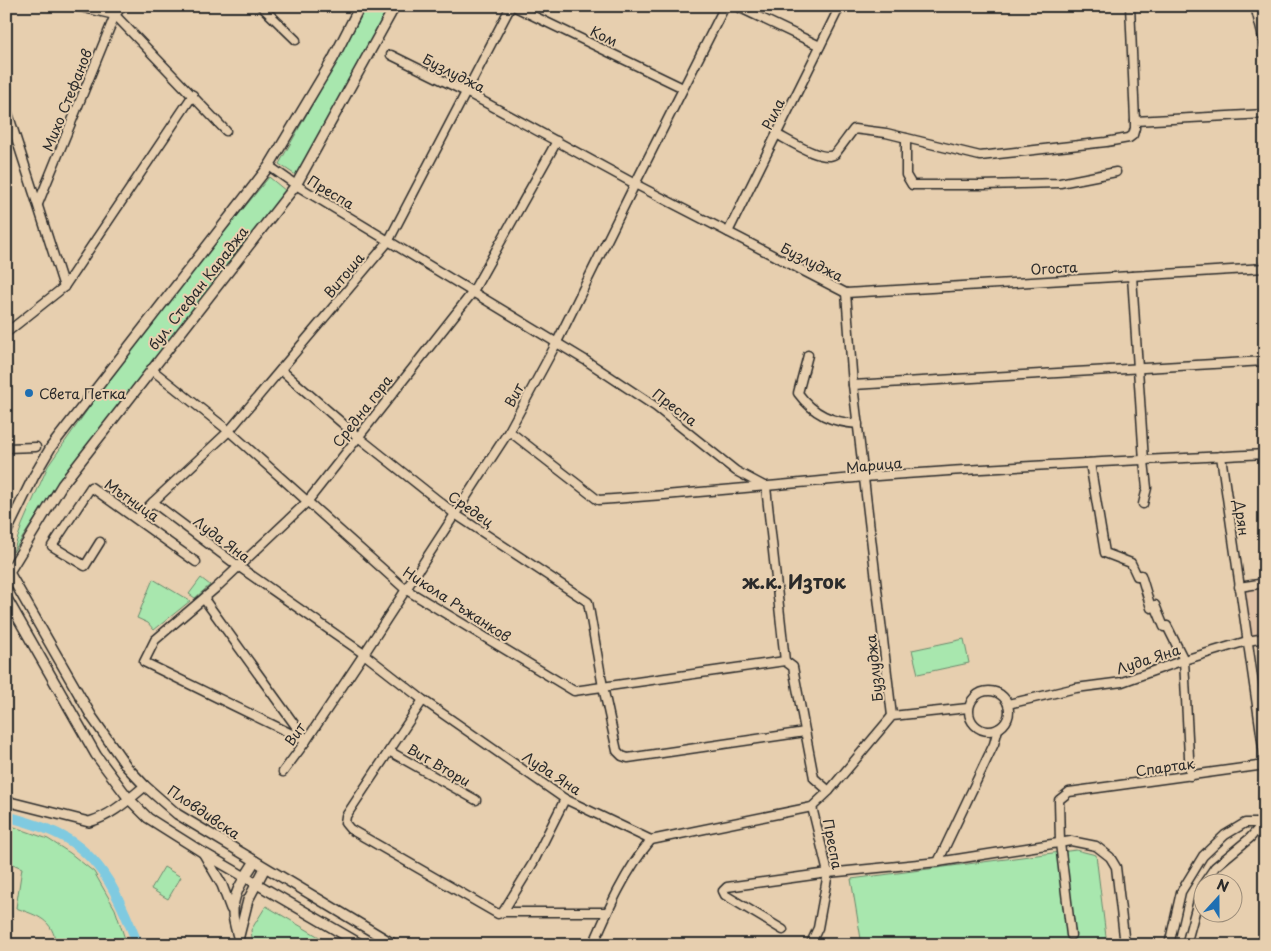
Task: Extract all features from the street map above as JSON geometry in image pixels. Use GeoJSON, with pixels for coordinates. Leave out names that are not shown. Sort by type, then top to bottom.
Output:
{"type":"FeatureCollection","features":[{"type":"Feature","properties":{"kind":"street"},"geometry":{"type":"LineString","coordinates":[[75,6],[115,15],[226,130]]}},
{"type":"Feature","properties":{"kind":"street","name":"Михо Стефанов"},"geometry":{"type":"LineString","coordinates":[[38,204],[115,15],[122,6]]}},
{"type":"Feature","properties":{"kind":"street"},"geometry":{"type":"LineString","coordinates":[[261,6],[296,40]]}},
{"type":"Feature","properties":{"kind":"street","name":"бул. Стефан Караджа"},"geometry":{"type":"LineString","coordinates":[[6,533],[51,446],[269,166],[333,59],[360,6]]}},
{"type":"Feature","properties":{"kind":"street","name":"бул. Стефан Караджа"},"geometry":{"type":"LineString","coordinates":[[7,573],[62,485],[296,185],[395,6]]}},
{"type":"Feature","properties":{"kind":"street","name":"Ком"},"geometry":{"type":"LineString","coordinates":[[512,6],[683,88]]}},
{"type":"Feature","properties":{"kind":"street","name":"Витоша"},"geometry":{"type":"LineString","coordinates":[[138,518],[229,431],[388,242],[512,6]]}},
{"type":"Feature","properties":{"kind":"street","name":"Вит"},"geometry":{"type":"LineString","coordinates":[[283,772],[364,654],[509,431],[556,344],[634,184],[725,6]]}},
{"type":"Feature","properties":{"kind":"street"},"geometry":{"type":"LineString","coordinates":[[736,6],[820,46]]}},
{"type":"Feature","properties":{"kind":"street","name":"Рила"},"geometry":{"type":"LineString","coordinates":[[728,232],[840,6]]}},
{"type":"Feature","properties":{"kind":"street"},"geometry":{"type":"LineString","coordinates":[[776,134],[812,152],[825,156],[835,154],[854,129],[886,133],[980,156],[1129,138],[1133,135],[1135,128],[1130,6]]}},
{"type":"Feature","properties":{"kind":"street"},"geometry":{"type":"LineString","coordinates":[[1255,6],[1265,46]]}},
{"type":"Feature","properties":{"kind":"street","name":"Бузлуджа"},"geometry":{"type":"LineString","coordinates":[[391,55],[466,92],[634,184],[846,293],[853,385],[892,716]]}},
{"type":"Feature","properties":{"kind":"street"},"geometry":{"type":"LineString","coordinates":[[6,333],[64,287],[193,95]]}},
{"type":"Feature","properties":{"kind":"street"},"geometry":{"type":"LineString","coordinates":[[6,107],[64,287]]}},
{"type":"Feature","properties":{"kind":"street"},"geometry":{"type":"LineString","coordinates":[[1135,120],[1265,114]]}},
{"type":"Feature","properties":{"kind":"street"},"geometry":{"type":"LineString","coordinates":[[906,138],[906,175],[912,185],[1060,183],[1116,172]]}},
{"type":"Feature","properties":{"kind":"street","name":"Средна гора"},"geometry":{"type":"LineString","coordinates":[[306,741],[144,662],[155,640],[204,599],[307,502],[357,436],[472,293],[557,141]]}},
{"type":"Feature","properties":{"kind":"street","name":"Преспа"},"geometry":{"type":"LineString","coordinates":[[269,166],[388,242],[556,344],[586,360],[656,407],[736,471],[766,487]]}},
{"type":"Feature","properties":{"kind":"street","name":"Огоста"},"geometry":{"type":"LineString","coordinates":[[846,293],[1265,268]]}},
{"type":"Feature","properties":{"kind":"street"},"geometry":{"type":"LineString","coordinates":[[1132,276],[1147,488],[1143,504]]}},
{"type":"Feature","properties":{"kind":"street"},"geometry":{"type":"LineString","coordinates":[[808,356],[798,393],[806,403],[821,415],[840,422],[858,424]]}},
{"type":"Feature","properties":{"kind":"street"},"geometry":{"type":"LineString","coordinates":[[853,385],[1265,361]]}},
{"type":"Feature","properties":{"kind":"street","name":"Никола Ръжанков"},"geometry":{"type":"LineString","coordinates":[[151,370],[229,431],[405,589],[574,691],[785,661]]}},
{"type":"Feature","properties":{"kind":"street","name":"Средец"},"geometry":{"type":"LineString","coordinates":[[280,370],[357,436],[455,514],[588,602],[603,687],[617,751],[622,756],[628,758],[805,732]]}},
{"type":"Feature","properties":{"kind":"street","name":"Марица"},"geometry":{"type":"LineString","coordinates":[[509,431],[598,500],[865,477],[1265,454]]}},
{"type":"Feature","properties":{"kind":"street"},"geometry":{"type":"LineString","coordinates":[[6,448],[36,447]]}},
{"type":"Feature","properties":{"kind":"street","name":"Дрян"},"geometry":{"type":"LineString","coordinates":[[1221,456],[1265,761]]}},
{"type":"Feature","properties":{"kind":"street"},"geometry":{"type":"LineString","coordinates":[[1090,463],[1105,553],[1131,563],[1136,576],[1141,575],[1151,608],[1155,605],[1164,628],[1166,626],[1184,660],[1190,776]]}},
{"type":"Feature","properties":{"kind":"street","name":"Мътница"},"geometry":{"type":"LineString","coordinates":[[100,542],[85,566],[52,546],[91,487],[138,518],[196,562]]}},
{"type":"Feature","properties":{"kind":"street"},"geometry":{"type":"LineString","coordinates":[[766,487],[785,661],[793,667],[814,778],[829,791]]}},
{"type":"Feature","properties":{"kind":"street","name":"Луда Яна"},"geometry":{"type":"LineString","coordinates":[[153,502],[238,566],[364,654],[423,700],[565,799],[651,840]]}},
{"type":"Feature","properties":{"kind":"street","name":"Пловдивска"},"geometry":{"type":"LineString","coordinates":[[7,573],[92,717],[127,767],[144,786],[177,814],[395,945]]}},
{"type":"Feature","properties":{"kind":"street"},"geometry":{"type":"LineString","coordinates":[[1239,587],[1265,583]]}},
{"type":"Feature","properties":{"kind":"street"},"geometry":{"type":"LineString","coordinates":[[6,597],[96,755],[129,799],[148,818],[202,852],[362,945]]}},
{"type":"Feature","properties":{"kind":"street"},"geometry":{"type":"LineString","coordinates":[[204,599],[306,741]]}},
{"type":"Feature","properties":{"kind":"street","name":"Луда Яна"},"geometry":{"type":"LineString","coordinates":[[1008,704],[1076,688],[1122,682],[1184,660],[1247,641],[1265,638]]}},
{"type":"Feature","properties":{"kind":"street"},"geometry":{"type":"LineString","coordinates":[[992,691],[1002,695],[1008,704],[1008,718],[998,729],[990,732],[981,730],[973,725],[969,717],[968,708],[972,698],[981,692],[992,691]]}},
{"type":"Feature","properties":{"kind":"street"},"geometry":{"type":"LineString","coordinates":[[423,700],[346,816],[345,823],[350,829],[498,914],[503,912],[607,912]]}},
{"type":"Feature","properties":{"kind":"street"},"geometry":{"type":"LineString","coordinates":[[593,945],[607,912],[636,857],[651,840],[812,807],[829,791],[892,716],[968,708]]}},
{"type":"Feature","properties":{"kind":"street"},"geometry":{"type":"LineString","coordinates":[[938,862],[994,744],[998,729]]}},
{"type":"Feature","properties":{"kind":"street","name":"Вит Втори"},"geometry":{"type":"LineString","coordinates":[[389,751],[476,800]]}},
{"type":"Feature","properties":{"kind":"street","name":"Спартак"},"geometry":{"type":"LineString","coordinates":[[1060,843],[1059,800],[1069,792],[1265,765]]}},
{"type":"Feature","properties":{"kind":"street"},"geometry":{"type":"LineString","coordinates":[[6,801],[89,822],[97,820],[112,811],[144,786]]}},
{"type":"Feature","properties":{"kind":"street"},"geometry":{"type":"LineString","coordinates":[[503,912],[533,863],[565,799]]}},
{"type":"Feature","properties":{"kind":"street","name":"Преспа"},"geometry":{"type":"LineString","coordinates":[[810,945],[818,928],[828,874],[812,807]]}},
{"type":"Feature","properties":{"kind":"street"},"geometry":{"type":"LineString","coordinates":[[1169,945],[1181,892],[1203,856],[1225,835],[1244,823],[1264,823]]}},
{"type":"Feature","properties":{"kind":"street"},"geometry":{"type":"LineString","coordinates":[[1186,945],[1202,886],[1215,867],[1250,838],[1264,823]]}},
{"type":"Feature","properties":{"kind":"street"},"geometry":{"type":"LineString","coordinates":[[783,930],[725,895],[723,891],[727,887],[938,862],[1071,841],[1096,846],[1110,857],[1116,868],[1119,881],[1124,945]]}},
{"type":"Feature","properties":{"kind":"street"},"geometry":{"type":"LineString","coordinates":[[1060,843],[1070,935]]}},
{"type":"Feature","properties":{"kind":"street"},"geometry":{"type":"LineString","coordinates":[[202,852],[222,884],[239,942]]}},
{"type":"Feature","properties":{"kind":"street"},"geometry":{"type":"LineString","coordinates":[[232,914],[236,894],[255,861]]}},
{"type":"Feature","properties":{"kind":"street"},"geometry":{"type":"LineString","coordinates":[[239,942],[248,900],[265,868]]}},
{"type":"Feature","properties":{"kind":"shaded area"},"geometry":{"type":"Polygon","coordinates":[[[1265,586],[1265,633],[1252,636],[1244,590],[1265,586]]]}},
{"type":"Feature","properties":{"kind":"green space"},"geometry":{"type":"Polygon","coordinates":[[[367,6],[390,6],[297,176],[279,164],[367,6]]]}},
{"type":"Feature","properties":{"kind":"green space"},"geometry":{"type":"Polygon","coordinates":[[[269,177],[286,191],[63,476],[13,552],[22,525],[48,466],[95,399],[201,261],[269,177]]]}},
{"type":"Feature","properties":{"kind":"green space"},"geometry":{"type":"Polygon","coordinates":[[[201,578],[210,585],[195,598],[189,594],[201,578]]]}},
{"type":"Feature","properties":{"kind":"green space"},"geometry":{"type":"Polygon","coordinates":[[[153,579],[190,601],[154,630],[148,623],[137,618],[153,579]]]}},
{"type":"Feature","properties":{"kind":"green space"},"geometry":{"type":"Polygon","coordinates":[[[964,639],[969,663],[918,674],[912,650],[964,639]]]}},
{"type":"Feature","properties":{"kind":"green space"},"geometry":{"type":"Polygon","coordinates":[[[6,824],[48,839],[94,872],[115,909],[127,945],[56,945],[52,929],[48,924],[38,916],[16,908],[22,868],[6,861],[6,824]]]}},
{"type":"Feature","properties":{"kind":"green space"},"geometry":{"type":"Polygon","coordinates":[[[1076,850],[1096,855],[1107,945],[862,945],[851,879],[1076,850]]]}},
{"type":"Feature","properties":{"kind":"green space"},"geometry":{"type":"Polygon","coordinates":[[[164,867],[181,877],[168,899],[151,889],[164,867]]]}},
{"type":"Feature","properties":{"kind":"green space"},"geometry":{"type":"Polygon","coordinates":[[[266,906],[333,945],[253,945],[251,930],[266,906]]]}},
{"type":"Feature","properties":{"kind":"waterway"},"geometry":{"type":"LineString","coordinates":[[6,816],[54,832],[75,844],[88,855],[109,882],[125,913],[138,945]]}},
{"type":"Feature","properties":{"kind":"place","name":"Света Петка"},"geometry":{"type":"Point","coordinates":[29,393]}},
{"type":"Feature","properties":{"kind":"district","name":"ж.к. Изток"},"geometry":{"type":"Point","coordinates":[794,581]}}]}
